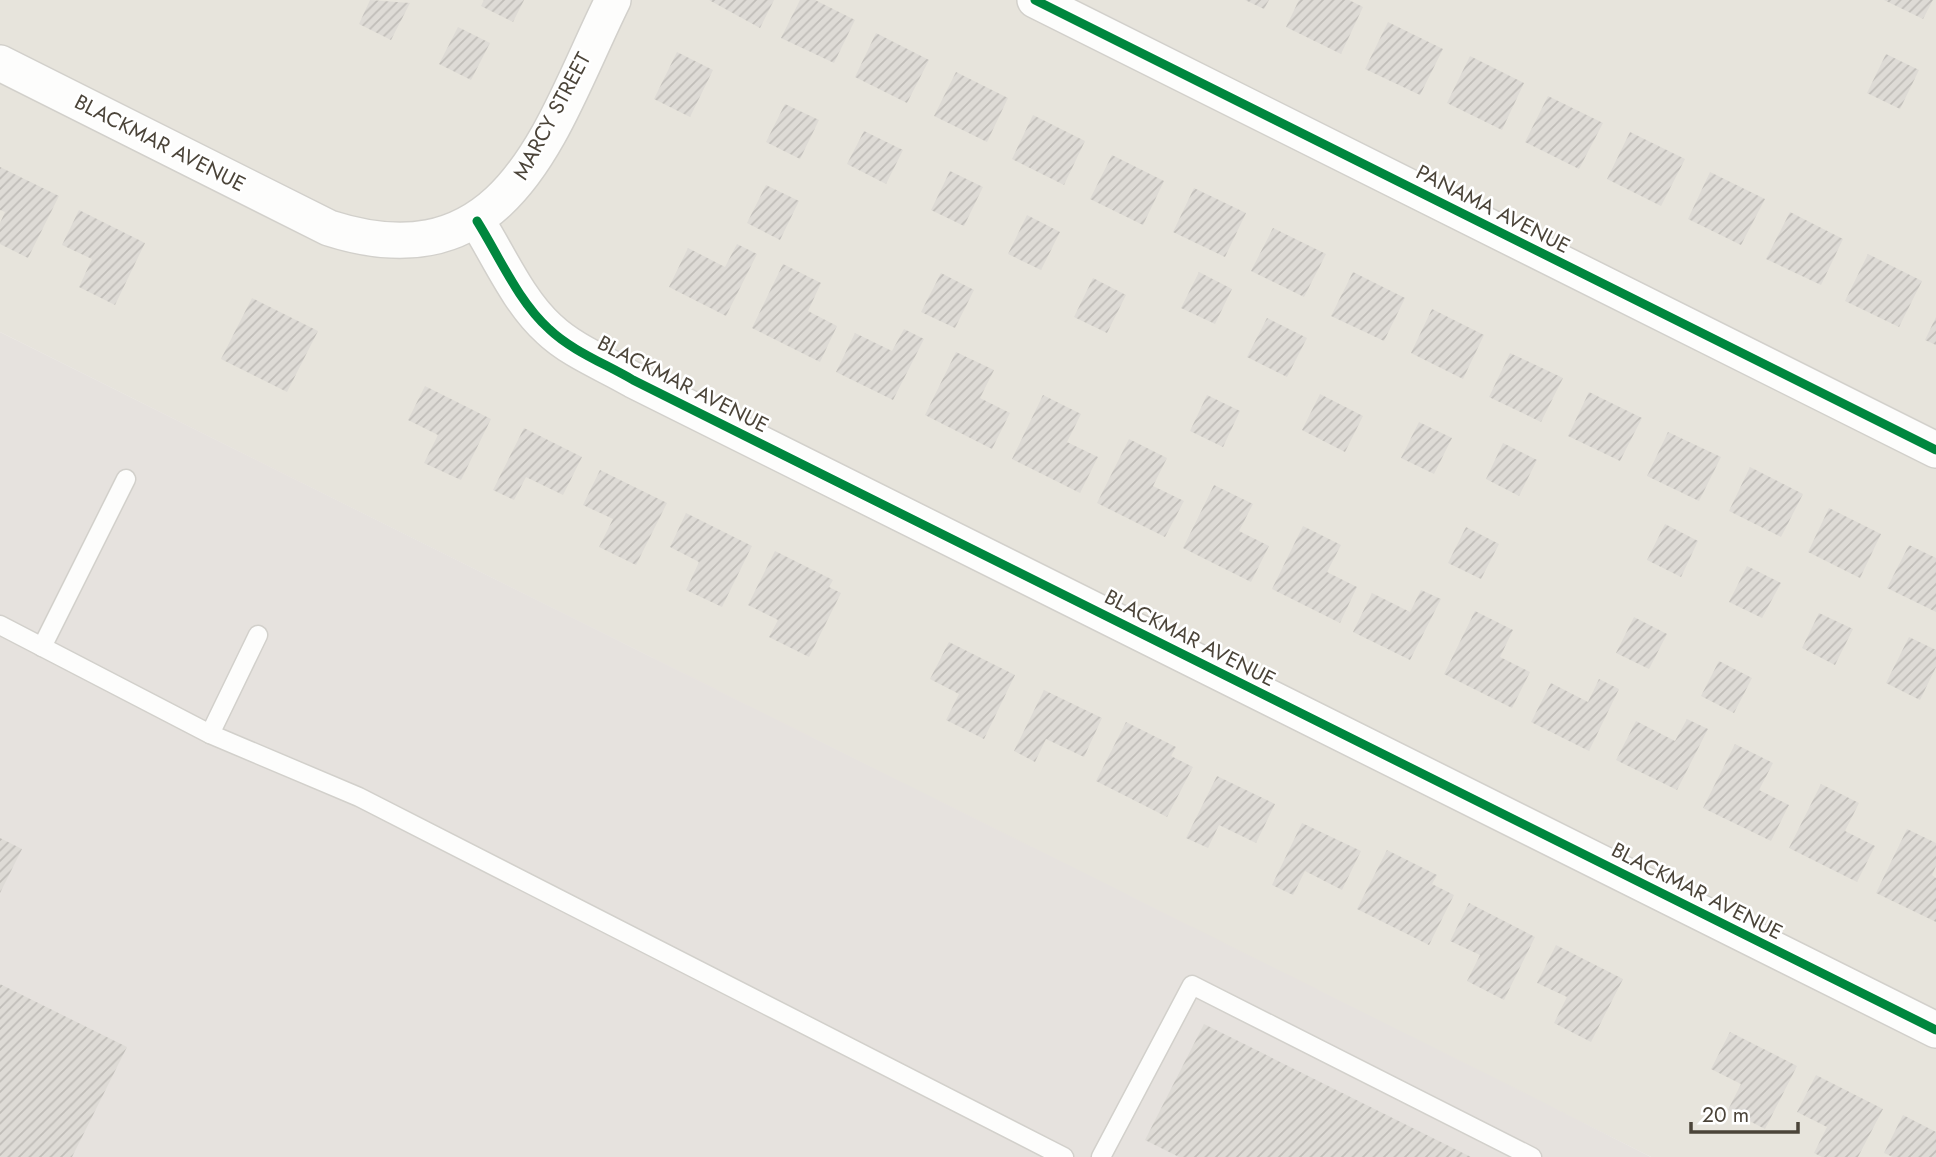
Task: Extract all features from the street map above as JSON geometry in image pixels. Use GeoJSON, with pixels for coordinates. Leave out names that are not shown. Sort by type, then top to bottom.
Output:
{"type":"FeatureCollection","features":[{"type":"Feature","properties":{"kind":"street","name":"MARCY STREET"},"geometry":{"type":"LineString","coordinates":[[477,221],[514,188],[534,160],[612,0]]}},
{"type":"Feature","properties":{"kind":"street","name":"PANAMA AVENUE"},"geometry":{"type":"LineString","coordinates":[[1035,0],[1936,450]]}},
{"type":"Feature","properties":{"kind":"street","name":"BLACKMAR AVENUE"},"geometry":{"type":"LineString","coordinates":[[0,63],[330,228],[376,239],[414,241],[444,234],[477,221],[532,310],[550,330],[575,348],[633,380],[1936,1030]]}},
{"type":"Feature","properties":{"kind":"lane"},"geometry":{"type":"LineString","coordinates":[[43,647],[126,479]]}},
{"type":"Feature","properties":{"kind":"lane"},"geometry":{"type":"LineString","coordinates":[[0,625],[210,734],[359,797],[1064,1157]]}},
{"type":"Feature","properties":{"kind":"lane"},"geometry":{"type":"LineString","coordinates":[[210,734],[258,635]]}},
{"type":"Feature","properties":{"kind":"lane"},"geometry":{"type":"LineString","coordinates":[[1101,1157],[1192,985],[1532,1157]]}},
{"type":"Feature","properties":{"kind":"shaded area"},"geometry":{"type":"Polygon","coordinates":[[[0,0],[1936,0],[1936,1157],[1651,1157],[0,332],[0,0]]]}},
{"type":"Feature","properties":{"kind":"shaded area"},"geometry":{"type":"Polygon","coordinates":[[[0,332],[1517,1089],[1651,1157],[0,1157],[0,332]]]}},
{"type":"Feature","properties":{"kind":"building"},"geometry":{"type":"Polygon","coordinates":[[[370,0],[410,3],[391,40],[359,24],[370,0]]]}},
{"type":"Feature","properties":{"kind":"building"},"geometry":{"type":"Polygon","coordinates":[[[484,0],[524,0],[513,22],[481,6],[484,0]]]}},
{"type":"Feature","properties":{"kind":"building"},"geometry":{"type":"Polygon","coordinates":[[[709,0],[774,0],[760,28],[709,0]]]}},
{"type":"Feature","properties":{"kind":"building"},"geometry":{"type":"Polygon","coordinates":[[[800,0],[815,0],[855,20],[834,63],[781,38],[800,0]]]}},
{"type":"Feature","properties":{"kind":"building"},"geometry":{"type":"Polygon","coordinates":[[[1245,0],[1269,0],[1264,9],[1245,0]]]}},
{"type":"Feature","properties":{"kind":"building"},"geometry":{"type":"Polygon","coordinates":[[[1299,0],[1349,0],[1363,7],[1341,54],[1286,27],[1299,0]]]}},
{"type":"Feature","properties":{"kind":"building"},"geometry":{"type":"Polygon","coordinates":[[[1884,0],[1933,0],[1923,19],[1884,0]]]}},
{"type":"Feature","properties":{"kind":"building"},"geometry":{"type":"Polygon","coordinates":[[[1388,22],[1443,49],[1420,95],[1365,69],[1388,22]]]}},
{"type":"Feature","properties":{"kind":"building"},"geometry":{"type":"Polygon","coordinates":[[[458,27],[490,43],[471,80],[439,64],[458,27]]]}},
{"type":"Feature","properties":{"kind":"building"},"geometry":{"type":"Polygon","coordinates":[[[876,33],[929,60],[907,103],[855,77],[876,33]]]}},
{"type":"Feature","properties":{"kind":"building"},"geometry":{"type":"Polygon","coordinates":[[[677,52],[713,70],[690,117],[654,99],[677,52]]]}},
{"type":"Feature","properties":{"kind":"building"},"geometry":{"type":"Polygon","coordinates":[[[1886,54],[1919,70],[1900,109],[1867,93],[1886,54]]]}},
{"type":"Feature","properties":{"kind":"building"},"geometry":{"type":"Polygon","coordinates":[[[1470,56],[1524,83],[1502,130],[1447,103],[1470,56]]]}},
{"type":"Feature","properties":{"kind":"building"},"geometry":{"type":"Polygon","coordinates":[[[956,72],[1008,98],[987,142],[934,116],[956,72]]]}},
{"type":"Feature","properties":{"kind":"building"},"geometry":{"type":"Polygon","coordinates":[[[1548,96],[1603,123],[1579,169],[1525,142],[1548,96]]]}},
{"type":"Feature","properties":{"kind":"building"},"geometry":{"type":"Polygon","coordinates":[[[785,104],[819,120],[800,159],[766,142],[785,104]]]}},
{"type":"Feature","properties":{"kind":"building"},"geometry":{"type":"Polygon","coordinates":[[[1033,115],[1085,141],[1064,185],[1012,159],[1033,115]]]}},
{"type":"Feature","properties":{"kind":"building"},"geometry":{"type":"Polygon","coordinates":[[[864,131],[903,150],[886,184],[847,164],[864,131]]]}},
{"type":"Feature","properties":{"kind":"building"},"geometry":{"type":"Polygon","coordinates":[[[1630,132],[1685,159],[1661,206],[1607,179],[1630,132]]]}},
{"type":"Feature","properties":{"kind":"building"},"geometry":{"type":"Polygon","coordinates":[[[1112,155],[1164,181],[1143,225],[1090,199],[1112,155]]]}},
{"type":"Feature","properties":{"kind":"building"},"geometry":{"type":"Polygon","coordinates":[[[0,167],[59,196],[28,258],[0,244],[0,223],[5,212],[0,210],[0,167]]]}},
{"type":"Feature","properties":{"kind":"building"},"geometry":{"type":"Polygon","coordinates":[[[950,171],[983,187],[964,226],[931,210],[950,171]]]}},
{"type":"Feature","properties":{"kind":"building"},"geometry":{"type":"Polygon","coordinates":[[[1710,172],[1765,199],[1741,245],[1688,219],[1710,172]]]}},
{"type":"Feature","properties":{"kind":"building"},"geometry":{"type":"Polygon","coordinates":[[[766,185],[799,201],[780,240],[747,223],[766,185]]]}},
{"type":"Feature","properties":{"kind":"building"},"geometry":{"type":"Polygon","coordinates":[[[1194,188],[1246,213],[1225,257],[1173,232],[1194,188]]]}},
{"type":"Feature","properties":{"kind":"building"},"geometry":{"type":"Polygon","coordinates":[[[79,210],[145,243],[115,305],[79,287],[92,259],[62,245],[79,210]]]}},
{"type":"Feature","properties":{"kind":"building"},"geometry":{"type":"Polygon","coordinates":[[[1790,212],[1843,239],[1821,285],[1766,259],[1790,212]]]}},
{"type":"Feature","properties":{"kind":"building"},"geometry":{"type":"Polygon","coordinates":[[[1027,215],[1060,232],[1041,270],[1008,254],[1027,215]]]}},
{"type":"Feature","properties":{"kind":"building"},"geometry":{"type":"Polygon","coordinates":[[[1273,228],[1326,254],[1304,297],[1251,271],[1273,228]]]}},
{"type":"Feature","properties":{"kind":"building"},"geometry":{"type":"Polygon","coordinates":[[[737,244],[757,254],[726,316],[669,287],[688,248],[725,267],[737,244]]]}},
{"type":"Feature","properties":{"kind":"building"},"geometry":{"type":"Polygon","coordinates":[[[1868,254],[1922,281],[1899,327],[1845,301],[1868,254]]]}},
{"type":"Feature","properties":{"kind":"building"},"geometry":{"type":"Polygon","coordinates":[[[783,264],[821,283],[808,311],[837,326],[820,362],[752,328],[783,264]]]}},
{"type":"Feature","properties":{"kind":"building"},"geometry":{"type":"Polygon","coordinates":[[[1199,272],[1232,289],[1215,324],[1181,308],[1199,272]]]}},
{"type":"Feature","properties":{"kind":"building"},"geometry":{"type":"Polygon","coordinates":[[[1353,272],[1405,298],[1384,341],[1331,316],[1353,272]]]}},
{"type":"Feature","properties":{"kind":"building"},"geometry":{"type":"Polygon","coordinates":[[[941,273],[974,290],[955,328],[921,312],[941,273]]]}},
{"type":"Feature","properties":{"kind":"building"},"geometry":{"type":"Polygon","coordinates":[[[1093,278],[1126,295],[1107,333],[1074,317],[1093,278]]]}},
{"type":"Feature","properties":{"kind":"building"},"geometry":{"type":"Polygon","coordinates":[[[252,298],[318,331],[287,392],[221,359],[252,298]]]}},
{"type":"Feature","properties":{"kind":"building"},"geometry":{"type":"Polygon","coordinates":[[[1432,309],[1484,335],[1463,379],[1411,353],[1432,309]]]}},
{"type":"Feature","properties":{"kind":"building"},"geometry":{"type":"Polygon","coordinates":[[[1936,317],[1936,345],[1925,340],[1936,317]]]}},
{"type":"Feature","properties":{"kind":"building"},"geometry":{"type":"Polygon","coordinates":[[[1267,318],[1307,338],[1287,377],[1247,357],[1267,318]]]}},
{"type":"Feature","properties":{"kind":"building"},"geometry":{"type":"Polygon","coordinates":[[[904,329],[924,339],[893,400],[836,372],[855,333],[892,351],[904,329]]]}},
{"type":"Feature","properties":{"kind":"building"},"geometry":{"type":"Polygon","coordinates":[[[956,352],[994,370],[980,398],[1010,413],[992,449],[925,415],[956,352]]]}},
{"type":"Feature","properties":{"kind":"building"},"geometry":{"type":"Polygon","coordinates":[[[1510,353],[1563,378],[1541,422],[1489,397],[1510,353]]]}},
{"type":"Feature","properties":{"kind":"building"},"geometry":{"type":"Polygon","coordinates":[[[425,386],[491,419],[461,480],[424,463],[438,435],[408,420],[425,386]]]}},
{"type":"Feature","properties":{"kind":"building"},"geometry":{"type":"Polygon","coordinates":[[[1589,392],[1642,418],[1620,461],[1568,436],[1589,392]]]}},
{"type":"Feature","properties":{"kind":"building"},"geometry":{"type":"Polygon","coordinates":[[[1320,394],[1363,416],[1345,452],[1302,430],[1320,394]]]}},
{"type":"Feature","properties":{"kind":"building"},"geometry":{"type":"Polygon","coordinates":[[[1043,395],[1081,414],[1067,442],[1098,457],[1080,493],[1012,459],[1043,395]]]}},
{"type":"Feature","properties":{"kind":"building"},"geometry":{"type":"Polygon","coordinates":[[[1207,395],[1240,411],[1223,447],[1190,431],[1207,395]]]}},
{"type":"Feature","properties":{"kind":"building"},"geometry":{"type":"Polygon","coordinates":[[[1419,422],[1452,438],[1434,474],[1401,458],[1419,422]]]}},
{"type":"Feature","properties":{"kind":"building"},"geometry":{"type":"Polygon","coordinates":[[[524,428],[582,457],[563,495],[526,477],[514,500],[493,490],[524,428]]]}},
{"type":"Feature","properties":{"kind":"building"},"geometry":{"type":"Polygon","coordinates":[[[1668,432],[1721,457],[1699,501],[1647,476],[1668,432]]]}},
{"type":"Feature","properties":{"kind":"building"},"geometry":{"type":"Polygon","coordinates":[[[1129,439],[1167,458],[1153,486],[1184,501],[1165,537],[1097,503],[1129,439]]]}},
{"type":"Feature","properties":{"kind":"building"},"geometry":{"type":"Polygon","coordinates":[[[1503,443],[1537,460],[1519,496],[1486,479],[1503,443]]]}},
{"type":"Feature","properties":{"kind":"building"},"geometry":{"type":"Polygon","coordinates":[[[1750,467],[1803,494],[1781,537],[1729,511],[1750,467]]]}},
{"type":"Feature","properties":{"kind":"building"},"geometry":{"type":"Polygon","coordinates":[[[600,470],[667,503],[636,565],[599,547],[613,519],[583,505],[600,470]]]}},
{"type":"Feature","properties":{"kind":"building"},"geometry":{"type":"Polygon","coordinates":[[[1214,485],[1253,504],[1239,531],[1269,546],[1251,582],[1183,548],[1214,485]]]}},
{"type":"Feature","properties":{"kind":"building"},"geometry":{"type":"Polygon","coordinates":[[[1829,508],[1881,534],[1860,578],[1808,552],[1829,508]]]}},
{"type":"Feature","properties":{"kind":"building"},"geometry":{"type":"Polygon","coordinates":[[[686,513],[752,546],[722,607],[686,590],[699,562],[670,547],[686,513]]]}},
{"type":"Feature","properties":{"kind":"building"},"geometry":{"type":"Polygon","coordinates":[[[1665,524],[1698,541],[1681,577],[1647,560],[1665,524]]]}},
{"type":"Feature","properties":{"kind":"building"},"geometry":{"type":"Polygon","coordinates":[[[1303,526],[1341,545],[1327,572],[1357,587],[1340,623],[1272,589],[1303,526]]]}},
{"type":"Feature","properties":{"kind":"building"},"geometry":{"type":"Polygon","coordinates":[[[1466,527],[1499,544],[1481,579],[1448,563],[1466,527]]]}},
{"type":"Feature","properties":{"kind":"building"},"geometry":{"type":"Polygon","coordinates":[[[1909,545],[1936,558],[1936,612],[1887,588],[1909,545]]]}},
{"type":"Feature","properties":{"kind":"building"},"geometry":{"type":"Polygon","coordinates":[[[775,551],[833,580],[829,587],[841,593],[809,657],[769,637],[778,620],[748,605],[775,551]]]}},
{"type":"Feature","properties":{"kind":"building"},"geometry":{"type":"Polygon","coordinates":[[[1747,566],[1781,583],[1762,618],[1729,602],[1747,566]]]}},
{"type":"Feature","properties":{"kind":"building"},"geometry":{"type":"Polygon","coordinates":[[[1421,590],[1441,599],[1410,660],[1353,632],[1372,593],[1410,612],[1421,590]]]}},
{"type":"Feature","properties":{"kind":"building"},"geometry":{"type":"Polygon","coordinates":[[[1475,611],[1513,630],[1500,657],[1530,672],[1512,708],[1444,674],[1475,611]]]}},
{"type":"Feature","properties":{"kind":"building"},"geometry":{"type":"Polygon","coordinates":[[[1819,613],[1853,629],[1835,665],[1802,648],[1819,613]]]}},
{"type":"Feature","properties":{"kind":"building"},"geometry":{"type":"Polygon","coordinates":[[[1634,617],[1667,634],[1649,669],[1616,653],[1634,617]]]}},
{"type":"Feature","properties":{"kind":"building"},"geometry":{"type":"Polygon","coordinates":[[[1909,637],[1936,650],[1936,667],[1920,700],[1886,683],[1909,637]]]}},
{"type":"Feature","properties":{"kind":"building"},"geometry":{"type":"Polygon","coordinates":[[[949,642],[1015,675],[984,739],[946,720],[959,694],[930,679],[949,642]]]}},
{"type":"Feature","properties":{"kind":"building"},"geometry":{"type":"Polygon","coordinates":[[[1719,661],[1752,678],[1734,713],[1701,696],[1719,661]]]}},
{"type":"Feature","properties":{"kind":"building"},"geometry":{"type":"Polygon","coordinates":[[[1599,679],[1619,689],[1589,751],[1531,722],[1551,683],[1588,702],[1599,679]]]}},
{"type":"Feature","properties":{"kind":"building"},"geometry":{"type":"Polygon","coordinates":[[[1044,690],[1102,718],[1084,757],[1046,739],[1035,762],[1014,751],[1044,690]]]}},
{"type":"Feature","properties":{"kind":"building"},"geometry":{"type":"Polygon","coordinates":[[[1687,719],[1708,729],[1677,790],[1616,760],[1636,721],[1675,741],[1687,719]]]}},
{"type":"Feature","properties":{"kind":"building"},"geometry":{"type":"Polygon","coordinates":[[[1126,722],[1176,747],[1171,756],[1193,767],[1167,817],[1096,781],[1126,722]]]}},
{"type":"Feature","properties":{"kind":"building"},"geometry":{"type":"Polygon","coordinates":[[[1735,744],[1773,763],[1759,790],[1789,805],[1771,841],[1703,808],[1735,744]]]}},
{"type":"Feature","properties":{"kind":"building"},"geometry":{"type":"Polygon","coordinates":[[[1217,776],[1275,804],[1256,843],[1219,825],[1208,848],[1186,838],[1217,776]]]}},
{"type":"Feature","properties":{"kind":"building"},"geometry":{"type":"Polygon","coordinates":[[[1821,784],[1859,803],[1845,831],[1875,846],[1857,882],[1789,848],[1821,784]]]}},
{"type":"Feature","properties":{"kind":"building"},"geometry":{"type":"Polygon","coordinates":[[[1302,823],[1361,851],[1342,890],[1305,871],[1293,895],[1272,885],[1302,823]]]}},
{"type":"Feature","properties":{"kind":"building"},"geometry":{"type":"Polygon","coordinates":[[[1907,829],[1936,843],[1936,866],[1932,875],[1936,878],[1936,922],[1876,893],[1907,829]]]}},
{"type":"Feature","properties":{"kind":"building"},"geometry":{"type":"Polygon","coordinates":[[[0,838],[22,849],[0,893],[0,838]]]}},
{"type":"Feature","properties":{"kind":"building"},"geometry":{"type":"Polygon","coordinates":[[[1387,850],[1437,875],[1432,884],[1454,895],[1429,945],[1357,909],[1387,850]]]}},
{"type":"Feature","properties":{"kind":"building"},"geometry":{"type":"Polygon","coordinates":[[[1469,903],[1535,937],[1504,1000],[1467,981],[1480,955],[1450,941],[1469,903]]]}},
{"type":"Feature","properties":{"kind":"building"},"geometry":{"type":"Polygon","coordinates":[[[1556,945],[1623,979],[1591,1042],[1554,1023],[1567,997],[1537,983],[1556,945]]]}},
{"type":"Feature","properties":{"kind":"building"},"geometry":{"type":"Polygon","coordinates":[[[0,984],[127,1047],[72,1157],[0,1157],[0,984]]]}},
{"type":"Feature","properties":{"kind":"building"},"geometry":{"type":"Polygon","coordinates":[[[1204,1024],[1471,1157],[1179,1157],[1145,1140],[1204,1024]]]}},
{"type":"Feature","properties":{"kind":"building"},"geometry":{"type":"Polygon","coordinates":[[[1730,1032],[1797,1066],[1765,1129],[1728,1110],[1741,1084],[1711,1069],[1730,1032]]]}},
{"type":"Feature","properties":{"kind":"building"},"geometry":{"type":"Polygon","coordinates":[[[1816,1075],[1883,1109],[1858,1157],[1822,1157],[1814,1153],[1827,1127],[1797,1112],[1816,1075]]]}},
{"type":"Feature","properties":{"kind":"building"},"geometry":{"type":"Polygon","coordinates":[[[1903,1115],[1936,1132],[1936,1157],[1893,1157],[1884,1153],[1903,1115]]]}},
{"type":"Feature","properties":{"kind":"cycle path"},"geometry":{"type":"LineString","coordinates":[[1035,0],[1936,450]]}},
{"type":"Feature","properties":{"kind":"cycle path"},"geometry":{"type":"LineString","coordinates":[[477,221],[518,292],[538,318],[558,337],[590,357],[1936,1030]]}}]}
